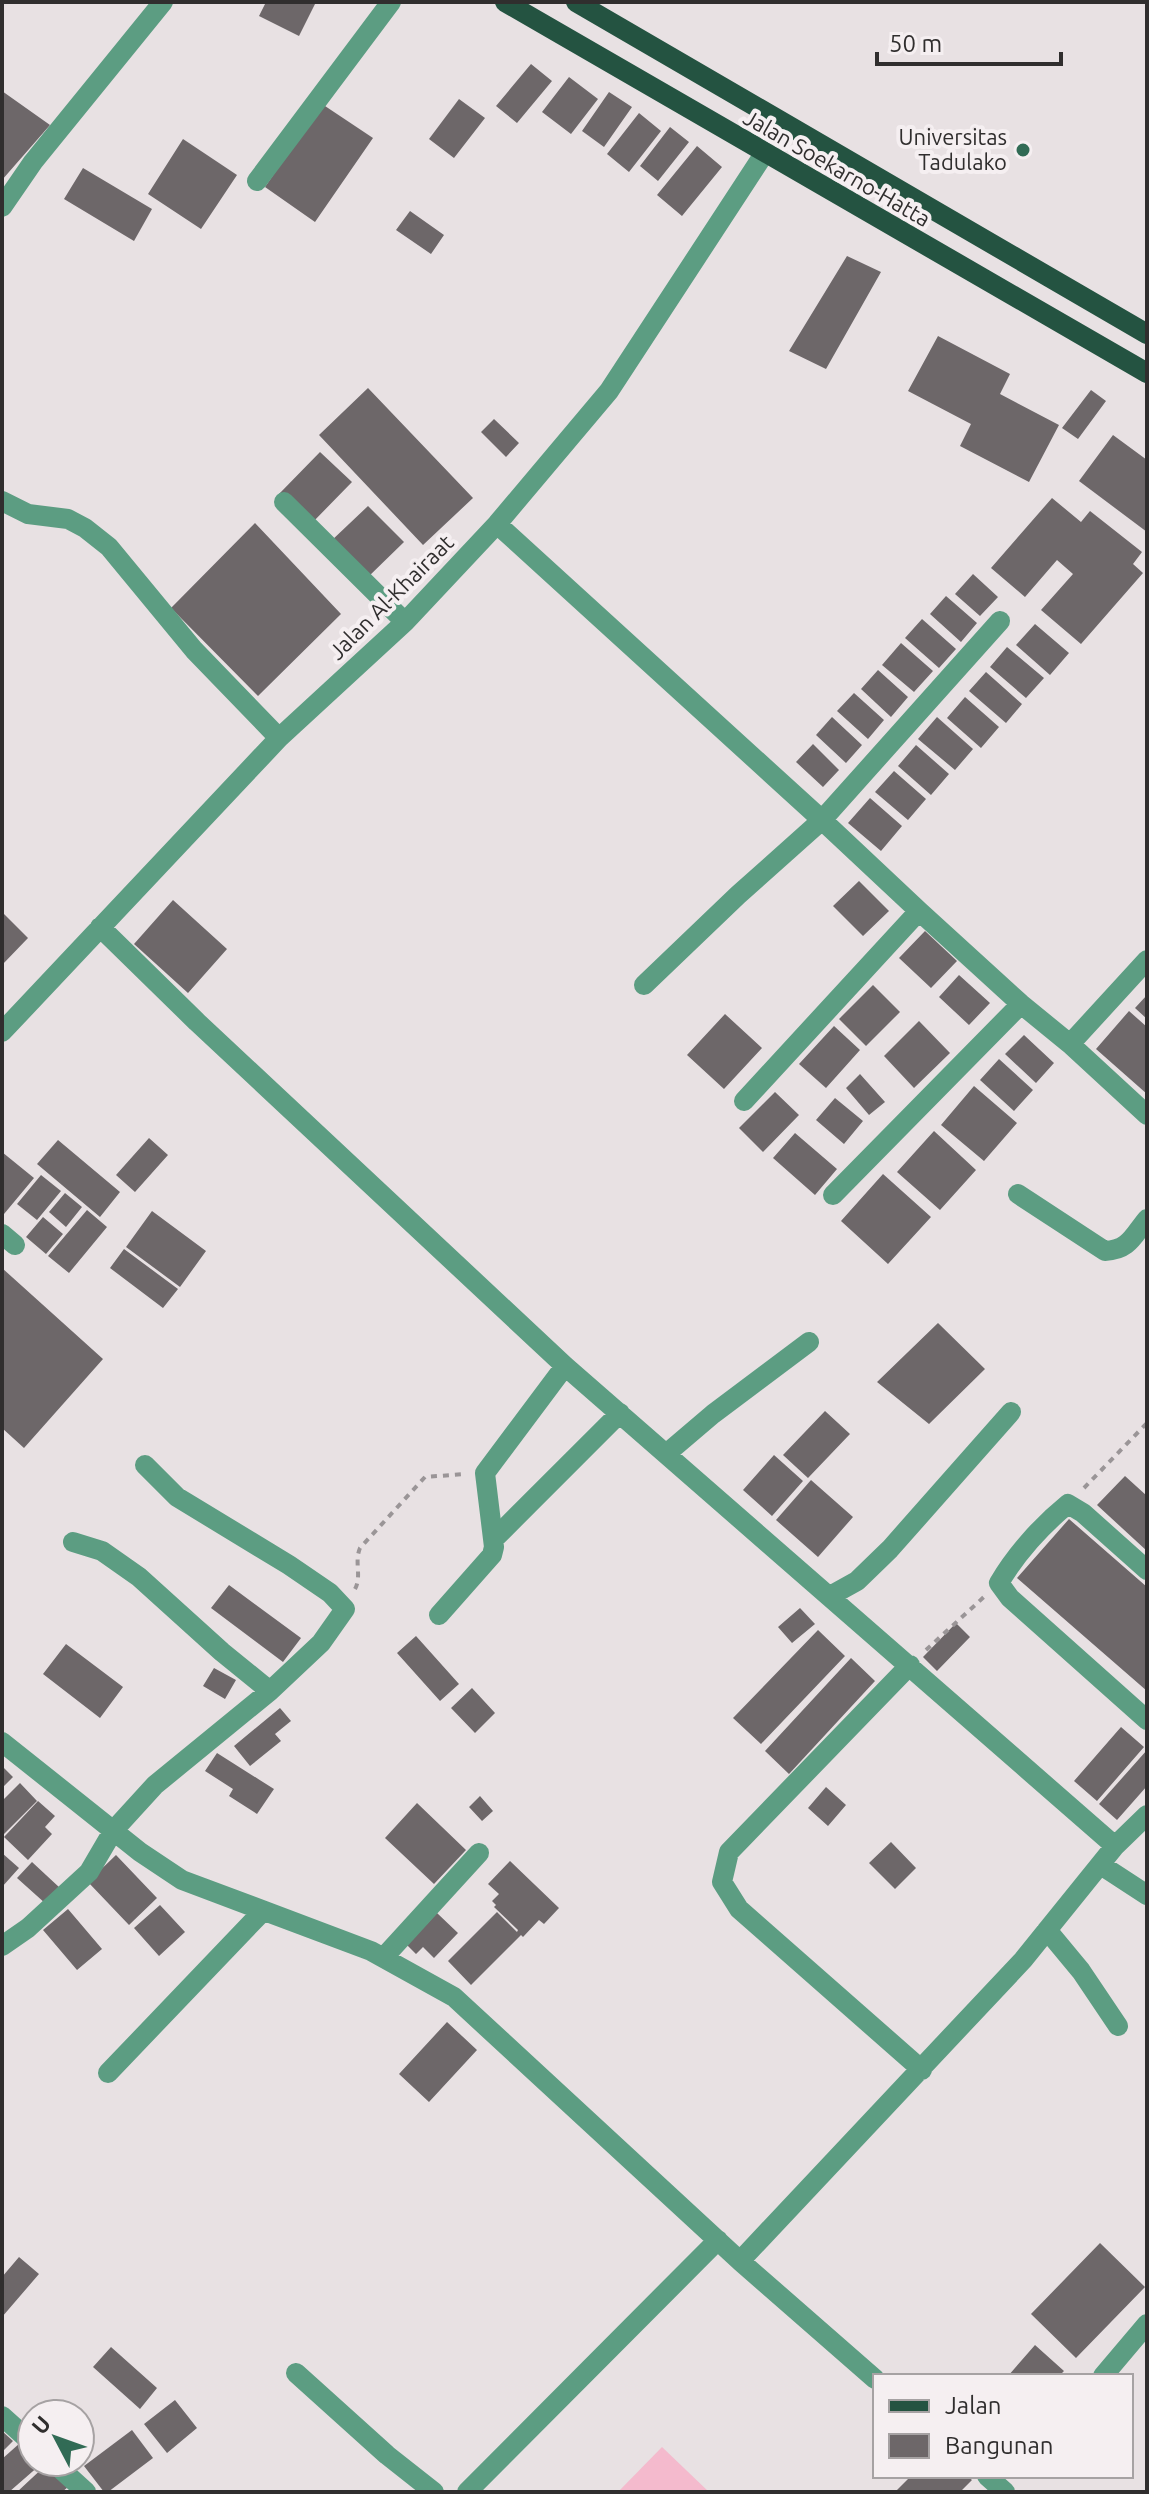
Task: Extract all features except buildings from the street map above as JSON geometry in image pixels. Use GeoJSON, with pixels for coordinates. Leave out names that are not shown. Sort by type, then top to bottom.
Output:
{"type":"FeatureCollection","features":[{"type":"Feature","properties":{"kind":"main road","name":"Jalan Soekarno-Hatta"},"geometry":{"type":"LineString","coordinates":[[505,2],[1147,373]]}},
{"type":"Feature","properties":{"kind":"main road","name":"Jalan Soekarno-Hatta"},"geometry":{"type":"LineString","coordinates":[[576,2],[1147,334]]}},
{"type":"Feature","properties":{"kind":"street"},"geometry":{"type":"LineString","coordinates":[[2,207],[33,162],[163,2]]}},
{"type":"Feature","properties":{"kind":"street"},"geometry":{"type":"LineString","coordinates":[[257,181],[391,2]]}},
{"type":"Feature","properties":{"kind":"street","name":"Jalan Al-Khairaat"},"geometry":{"type":"LineString","coordinates":[[2,1032],[279,738],[405,622],[497,524],[609,391],[764,154]]}},
{"type":"Feature","properties":{"kind":"street"},"geometry":{"type":"LineString","coordinates":[[2,501],[28,514],[68,519],[109,547],[194,650],[279,738]]}},
{"type":"Feature","properties":{"kind":"street"},"geometry":{"type":"LineString","coordinates":[[284,502],[405,622]]}},
{"type":"Feature","properties":{"kind":"street"},"geometry":{"type":"LineString","coordinates":[[497,524],[1021,1004],[1147,1115]]}},
{"type":"Feature","properties":{"kind":"street"},"geometry":{"type":"LineString","coordinates":[[644,985],[822,820],[1000,621]]}},
{"type":"Feature","properties":{"kind":"street"},"geometry":{"type":"LineString","coordinates":[[744,1101],[919,911]]}},
{"type":"Feature","properties":{"kind":"street"},"geometry":{"type":"LineString","coordinates":[[100,927],[197,1022],[565,1366],[1115,1846]]}},
{"type":"Feature","properties":{"kind":"street"},"geometry":{"type":"LineString","coordinates":[[1070,1044],[1147,960]]}},
{"type":"Feature","properties":{"kind":"street"},"geometry":{"type":"LineString","coordinates":[[833,1195],[1021,1004]]}},
{"type":"Feature","properties":{"kind":"street"},"geometry":{"type":"LineString","coordinates":[[1018,1194],[1105,1251],[1119,1250],[1126,1245],[1147,1219]]}},
{"type":"Feature","properties":{"kind":"street"},"geometry":{"type":"LineString","coordinates":[[666,1454],[713,1414],[809,1342]]}},
{"type":"Feature","properties":{"kind":"street"},"geometry":{"type":"LineString","coordinates":[[439,1615],[492,1555],[495,1538],[485,1473],[565,1366]]}},
{"type":"Feature","properties":{"kind":"street"},"geometry":{"type":"LineString","coordinates":[[830,1596],[857,1581],[890,1549],[1011,1412]]}},
{"type":"Feature","properties":{"kind":"street"},"geometry":{"type":"LineString","coordinates":[[495,1538],[620,1413]]}},
{"type":"Feature","properties":{"kind":"street"},"geometry":{"type":"LineString","coordinates":[[2,1946],[28,1928],[89,1872],[113,1831],[155,1785],[270,1691],[321,1643],[345,1609],[330,1593],[289,1565],[177,1497],[145,1465]]}},
{"type":"Feature","properties":{"kind":"street"},"geometry":{"type":"LineString","coordinates":[[1147,1570],[1083,1513],[1068,1504],[1055,1514],[1007,1569],[999,1583],[1010,1598],[1147,1720]]}},
{"type":"Feature","properties":{"kind":"street"},"geometry":{"type":"LineString","coordinates":[[73,1542],[102,1551],[139,1577],[270,1691]]}},
{"type":"Feature","properties":{"kind":"street"},"geometry":{"type":"LineString","coordinates":[[910,1665],[729,1852],[722,1882],[739,1909],[922,2070]]}},
{"type":"Feature","properties":{"kind":"street"},"geometry":{"type":"LineString","coordinates":[[2,1742],[140,1852],[182,1880],[384,1957],[454,1997],[740,2261],[873,2377]]}},
{"type":"Feature","properties":{"kind":"street"},"geometry":{"type":"LineString","coordinates":[[740,2261],[922,2070],[1047,1930],[1115,1846],[1147,1815]]}},
{"type":"Feature","properties":{"kind":"street"},"geometry":{"type":"LineString","coordinates":[[384,1957],[479,1853]]}},
{"type":"Feature","properties":{"kind":"street"},"geometry":{"type":"LineString","coordinates":[[1101,1865],[1147,1895]]}},
{"type":"Feature","properties":{"kind":"street"},"geometry":{"type":"LineString","coordinates":[[108,2073],[263,1911]]}},
{"type":"Feature","properties":{"kind":"street"},"geometry":{"type":"LineString","coordinates":[[1047,1930],[1081,1971],[1118,2026]]}},
{"type":"Feature","properties":{"kind":"street"},"geometry":{"type":"LineString","coordinates":[[467,2492],[718,2240]]}},
{"type":"Feature","properties":{"kind":"street"},"geometry":{"type":"LineString","coordinates":[[1105,2374],[1147,2324]]}},
{"type":"Feature","properties":{"kind":"street"},"geometry":{"type":"LineString","coordinates":[[296,2373],[387,2455],[434,2492]]}},
{"type":"Feature","properties":{"kind":"street"},"geometry":{"type":"LineString","coordinates":[[71,2478],[86,2492]]}},
{"type":"Feature","properties":{"kind":"path"},"geometry":{"type":"LineString","coordinates":[[1068,1504],[1147,1423]]}},
{"type":"Feature","properties":{"kind":"path"},"geometry":{"type":"LineString","coordinates":[[345,1609],[359,1583],[356,1557],[360,1548],[425,1477],[485,1473]]}},
{"type":"Feature","properties":{"kind":"path"},"geometry":{"type":"LineString","coordinates":[[910,1665],[999,1583]]}},
{"type":"Feature","properties":{"kind":"shaded area"},"geometry":{"type":"Polygon","coordinates":[[[662,2447],[709,2492],[618,2492],[662,2447]]]}},
{"type":"Feature","properties":{"kind":"place","name":"Universitas Tadulako"},"geometry":{"type":"Point","coordinates":[1023,150]}}]}
